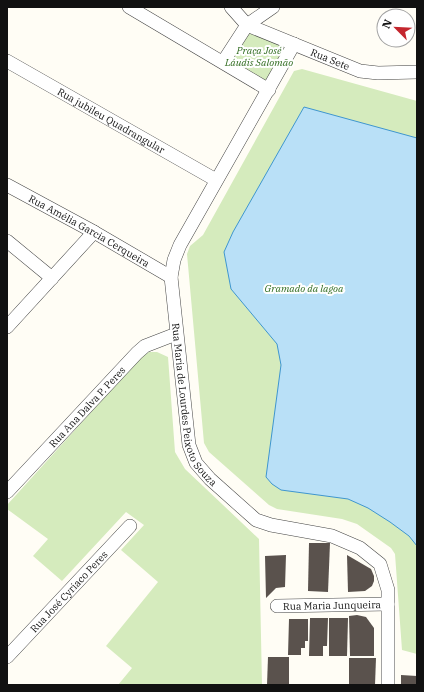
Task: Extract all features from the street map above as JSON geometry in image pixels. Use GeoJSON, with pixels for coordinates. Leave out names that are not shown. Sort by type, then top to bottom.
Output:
{"type":"FeatureCollection","features":[{"type":"Feature","properties":{"kind":"street"},"geometry":{"type":"LineString","coordinates":[[129,7],[269,90]]}},
{"type":"Feature","properties":{"kind":"street","name":"Rua Sete"},"geometry":{"type":"LineString","coordinates":[[232,7],[247,25],[360,71],[378,73],[417,72]]}},
{"type":"Feature","properties":{"kind":"street"},"geometry":{"type":"LineString","coordinates":[[223,62],[247,25],[273,7]]}},
{"type":"Feature","properties":{"kind":"street","name":"Rua Maria de Lourdes Peixoto Souza"},"geometry":{"type":"LineString","coordinates":[[294,44],[216,180],[180,245],[174,260],[170,277],[189,445],[196,463],[210,479],[256,520],[271,525],[332,536],[360,548],[380,564],[388,590],[388,685]]}},
{"type":"Feature","properties":{"kind":"street","name":"Rua jubileu Quadrangular"},"geometry":{"type":"LineString","coordinates":[[7,61],[216,180]]}},
{"type":"Feature","properties":{"kind":"street","name":"Rua Amélia Garcia Cerqueira"},"geometry":{"type":"LineString","coordinates":[[7,185],[94,232],[170,277]]}},
{"type":"Feature","properties":{"kind":"street"},"geometry":{"type":"LineString","coordinates":[[7,328],[94,232]]}},
{"type":"Feature","properties":{"kind":"street"},"geometry":{"type":"LineString","coordinates":[[7,241],[52,278]]}},
{"type":"Feature","properties":{"kind":"street","name":"Rua Ana Dalva P. Peres"},"geometry":{"type":"LineString","coordinates":[[7,492],[137,353],[145,346],[176,334]]}},
{"type":"Feature","properties":{"kind":"street","name":"Rua José Cyriaco Peres"},"geometry":{"type":"LineString","coordinates":[[7,657],[130,526]]}},
{"type":"Feature","properties":{"kind":"street","name":"Rua Maria Junqueira"},"geometry":{"type":"LineString","coordinates":[[277,606],[388,604]]}},
{"type":"Feature","properties":{"kind":"green space","name":"Praça José Láudis Salomão"},"geometry":{"type":"Polygon","coordinates":[[[248,28],[290,45],[268,86],[228,62],[248,28]]]}},
{"type":"Feature","properties":{"kind":"green space","name":"Gramado da lagoa"},"geometry":{"type":"Polygon","coordinates":[[[302,69],[417,101],[417,654],[402,650],[395,554],[391,548],[357,524],[342,519],[277,509],[269,505],[209,452],[204,443],[187,254],[190,246],[203,235],[294,71],[302,69]]]}},
{"type":"Feature","properties":{"kind":"green space"},"geometry":{"type":"Polygon","coordinates":[[[149,352],[157,352],[168,357],[175,452],[185,469],[259,539],[262,685],[118,685],[132,668],[106,646],[158,582],[121,550],[144,525],[126,512],[62,581],[33,556],[48,539],[7,509],[7,505],[142,356],[149,352]]]}},
{"type":"Feature","properties":{"kind":"water","name":"Gramado da lagoa"},"geometry":{"type":"Polygon","coordinates":[[[304,107],[417,138],[417,546],[409,536],[368,508],[348,499],[281,490],[272,484],[266,477],[281,365],[277,344],[231,289],[224,252],[233,232],[304,107]]]}},
{"type":"Feature","properties":{"kind":"building"},"geometry":{"type":"Polygon","coordinates":[[[309,543],[330,543],[328,592],[308,591],[309,543]]]}},
{"type":"Feature","properties":{"kind":"building"},"geometry":{"type":"Polygon","coordinates":[[[286,555],[285,587],[276,588],[266,598],[265,556],[286,555]]]}},
{"type":"Feature","properties":{"kind":"building"},"geometry":{"type":"Polygon","coordinates":[[[347,555],[371,569],[374,576],[374,581],[372,586],[365,591],[348,592],[347,555]]]}},
{"type":"Feature","properties":{"kind":"building"},"geometry":{"type":"Polygon","coordinates":[[[357,615],[366,617],[374,628],[374,656],[350,656],[349,616],[357,615]]]}},
{"type":"Feature","properties":{"kind":"building"},"geometry":{"type":"Polygon","coordinates":[[[310,618],[328,618],[327,646],[323,646],[323,656],[309,656],[310,618]]]}},
{"type":"Feature","properties":{"kind":"building"},"geometry":{"type":"Polygon","coordinates":[[[329,618],[348,618],[347,656],[329,656],[329,618]]]}},
{"type":"Feature","properties":{"kind":"building"},"geometry":{"type":"Polygon","coordinates":[[[289,619],[308,619],[308,641],[305,641],[305,648],[301,648],[301,655],[288,655],[289,619]]]}},
{"type":"Feature","properties":{"kind":"building"},"geometry":{"type":"Polygon","coordinates":[[[268,657],[289,657],[289,685],[267,685],[268,657]]]}},
{"type":"Feature","properties":{"kind":"building"},"geometry":{"type":"Polygon","coordinates":[[[349,658],[376,658],[375,685],[349,685],[349,658]]]}},
{"type":"Feature","properties":{"kind":"building"},"geometry":{"type":"Polygon","coordinates":[[[401,675],[417,676],[417,685],[401,685],[401,675]]]}}]}
